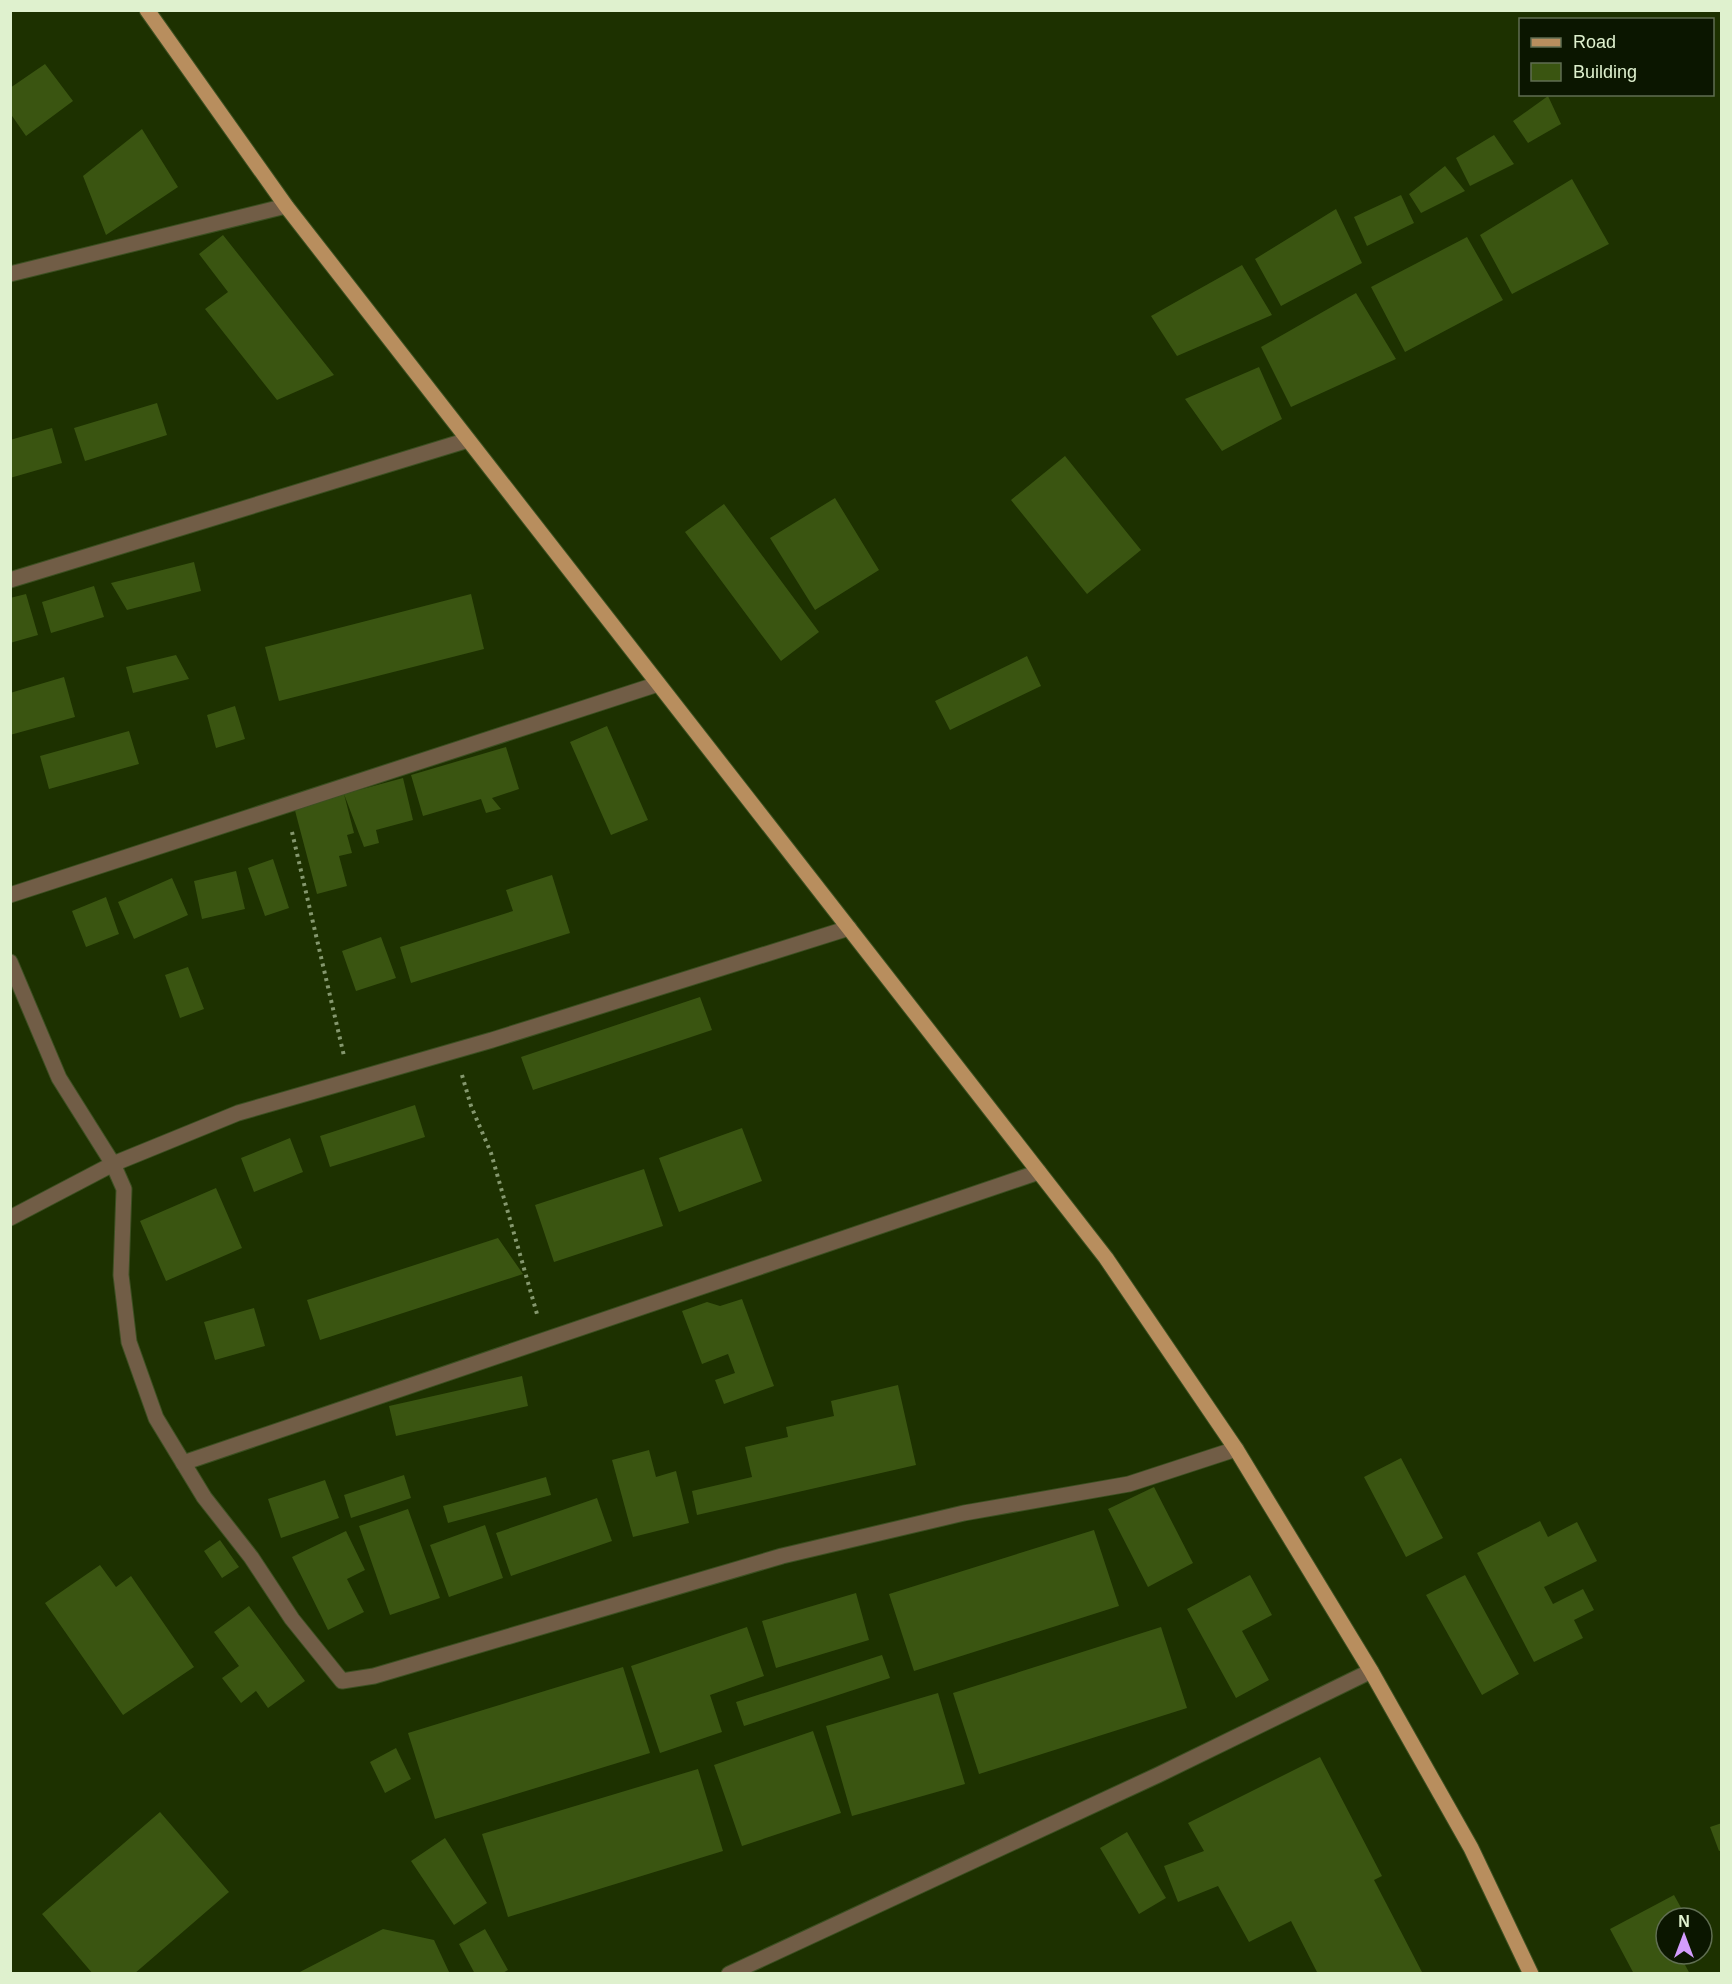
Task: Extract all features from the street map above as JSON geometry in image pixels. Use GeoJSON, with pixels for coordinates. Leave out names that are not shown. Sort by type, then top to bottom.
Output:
{"type":"FeatureCollection","features":[{"type":"Feature","properties":{"kind":"main road"},"geometry":{"type":"LineString","coordinates":[[147,10],[286,206],[1106,1258],[1236,1449],[1371,1671],[1471,1848],[1531,1974]]}},
{"type":"Feature","properties":{"kind":"street"},"geometry":{"type":"LineString","coordinates":[[10,274],[286,206]]}},
{"type":"Feature","properties":{"kind":"street"},"geometry":{"type":"LineString","coordinates":[[10,580],[468,440]]}},
{"type":"Feature","properties":{"kind":"street"},"geometry":{"type":"LineString","coordinates":[[10,895],[658,684]]}},
{"type":"Feature","properties":{"kind":"street"},"geometry":{"type":"LineString","coordinates":[[10,1218],[112,1164],[238,1113],[455,1051],[849,928]]}},
{"type":"Feature","properties":{"kind":"street"},"geometry":{"type":"LineString","coordinates":[[10,962],[59,1078],[112,1164],[124,1190],[121,1275],[129,1342],[156,1418],[204,1497],[251,1557],[292,1619],[342,1681],[374,1676],[782,1556],[964,1513],[1129,1484],[1236,1449]]}},
{"type":"Feature","properties":{"kind":"street"},"geometry":{"type":"LineString","coordinates":[[183,1463],[1039,1172]]}},
{"type":"Feature","properties":{"kind":"street"},"geometry":{"type":"LineString","coordinates":[[729,1974],[1158,1775],[1371,1671]]}},
{"type":"Feature","properties":{"kind":"path"},"geometry":{"type":"LineString","coordinates":[[286,805],[350,1081]]}},
{"type":"Feature","properties":{"kind":"path"},"geometry":{"type":"LineString","coordinates":[[455,1051],[471,1106],[491,1153],[523,1274],[546,1339]]}},
{"type":"Feature","properties":{"kind":"building"},"geometry":{"type":"Polygon","coordinates":[[[45,64],[73,101],[26,136],[10,113],[10,88],[45,64]]]}},
{"type":"Feature","properties":{"kind":"building"},"geometry":{"type":"Polygon","coordinates":[[[1548,96],[1561,124],[1528,143],[1513,121],[1548,96]]]}},
{"type":"Feature","properties":{"kind":"building"},"geometry":{"type":"Polygon","coordinates":[[[142,129],[178,187],[106,235],[83,176],[142,129]]]}},
{"type":"Feature","properties":{"kind":"building"},"geometry":{"type":"Polygon","coordinates":[[[1494,135],[1514,164],[1470,186],[1456,158],[1494,135]]]}},
{"type":"Feature","properties":{"kind":"building"},"geometry":{"type":"Polygon","coordinates":[[[1445,166],[1465,191],[1421,213],[1409,194],[1445,166]]]}},
{"type":"Feature","properties":{"kind":"building"},"geometry":{"type":"Polygon","coordinates":[[[1572,179],[1609,244],[1512,294],[1480,235],[1572,179]]]}},
{"type":"Feature","properties":{"kind":"building"},"geometry":{"type":"Polygon","coordinates":[[[1401,195],[1414,223],[1367,246],[1354,217],[1401,195]]]}},
{"type":"Feature","properties":{"kind":"building"},"geometry":{"type":"Polygon","coordinates":[[[1336,209],[1362,263],[1281,306],[1255,259],[1336,209]]]}},
{"type":"Feature","properties":{"kind":"building"},"geometry":{"type":"Polygon","coordinates":[[[223,235],[334,375],[277,400],[205,309],[228,292],[199,254],[223,235]]]}},
{"type":"Feature","properties":{"kind":"building"},"geometry":{"type":"Polygon","coordinates":[[[1467,237],[1503,300],[1405,352],[1371,287],[1467,237]]]}},
{"type":"Feature","properties":{"kind":"building"},"geometry":{"type":"Polygon","coordinates":[[[1242,265],[1272,315],[1177,356],[1151,316],[1242,265]]]}},
{"type":"Feature","properties":{"kind":"building"},"geometry":{"type":"Polygon","coordinates":[[[1356,293],[1396,359],[1291,407],[1261,347],[1356,293]]]}},
{"type":"Feature","properties":{"kind":"building"},"geometry":{"type":"Polygon","coordinates":[[[1259,367],[1282,419],[1222,451],[1185,399],[1259,367]]]}},
{"type":"Feature","properties":{"kind":"building"},"geometry":{"type":"Polygon","coordinates":[[[157,403],[167,435],[85,461],[74,428],[157,403]]]}},
{"type":"Feature","properties":{"kind":"building"},"geometry":{"type":"Polygon","coordinates":[[[52,428],[62,463],[10,478],[10,440],[52,428]]]}},
{"type":"Feature","properties":{"kind":"building"},"geometry":{"type":"Polygon","coordinates":[[[1065,456],[1141,550],[1087,594],[1011,500],[1065,456]]]}},
{"type":"Feature","properties":{"kind":"building"},"geometry":{"type":"Polygon","coordinates":[[[835,498],[879,570],[815,610],[770,538],[835,498]]]}},
{"type":"Feature","properties":{"kind":"building"},"geometry":{"type":"Polygon","coordinates":[[[724,504],[819,632],[781,661],[685,532],[724,504]]]}},
{"type":"Feature","properties":{"kind":"building"},"geometry":{"type":"Polygon","coordinates":[[[194,562],[201,591],[127,610],[111,583],[194,562]]]}},
{"type":"Feature","properties":{"kind":"building"},"geometry":{"type":"Polygon","coordinates":[[[94,586],[104,617],[51,633],[42,602],[94,586]]]}},
{"type":"Feature","properties":{"kind":"building"},"geometry":{"type":"Polygon","coordinates":[[[26,594],[38,635],[10,643],[10,598],[26,594]]]}},
{"type":"Feature","properties":{"kind":"building"},"geometry":{"type":"Polygon","coordinates":[[[471,594],[484,649],[279,701],[265,647],[471,594]]]}},
{"type":"Feature","properties":{"kind":"building"},"geometry":{"type":"Polygon","coordinates":[[[176,655],[189,679],[133,693],[126,667],[176,655]]]}},
{"type":"Feature","properties":{"kind":"building"},"geometry":{"type":"Polygon","coordinates":[[[1027,656],[1041,686],[950,730],[935,701],[1027,656]]]}},
{"type":"Feature","properties":{"kind":"building"},"geometry":{"type":"Polygon","coordinates":[[[64,677],[75,717],[10,735],[10,693],[64,677]]]}},
{"type":"Feature","properties":{"kind":"building"},"geometry":{"type":"Polygon","coordinates":[[[235,706],[245,739],[216,748],[207,715],[235,706]]]}},
{"type":"Feature","properties":{"kind":"building"},"geometry":{"type":"Polygon","coordinates":[[[607,726],[648,820],[611,835],[570,742],[607,726]]]}},
{"type":"Feature","properties":{"kind":"building"},"geometry":{"type":"Polygon","coordinates":[[[129,731],[139,764],[49,789],[40,756],[129,731]]]}},
{"type":"Feature","properties":{"kind":"building"},"geometry":{"type":"Polygon","coordinates":[[[506,747],[519,789],[492,798],[501,809],[486,813],[481,799],[423,816],[411,775],[506,747]]]}},
{"type":"Feature","properties":{"kind":"building"},"geometry":{"type":"Polygon","coordinates":[[[403,778],[413,820],[376,830],[379,843],[364,847],[344,794],[403,778]]]}},
{"type":"Feature","properties":{"kind":"building"},"geometry":{"type":"Polygon","coordinates":[[[344,794],[354,833],[347,835],[352,853],[339,856],[347,886],[317,894],[293,803],[344,794]]]}},
{"type":"Feature","properties":{"kind":"building"},"geometry":{"type":"Polygon","coordinates":[[[273,859],[289,908],[265,916],[248,868],[273,859]]]}},
{"type":"Feature","properties":{"kind":"building"},"geometry":{"type":"Polygon","coordinates":[[[236,871],[245,909],[202,919],[194,881],[236,871]]]}},
{"type":"Feature","properties":{"kind":"building"},"geometry":{"type":"Polygon","coordinates":[[[552,875],[570,933],[411,983],[400,947],[513,911],[506,890],[552,875]]]}},
{"type":"Feature","properties":{"kind":"building"},"geometry":{"type":"Polygon","coordinates":[[[172,878],[188,915],[134,939],[118,902],[172,878]]]}},
{"type":"Feature","properties":{"kind":"building"},"geometry":{"type":"Polygon","coordinates":[[[106,897],[119,934],[86,947],[72,911],[106,897]]]}},
{"type":"Feature","properties":{"kind":"building"},"geometry":{"type":"Polygon","coordinates":[[[381,937],[396,978],[356,991],[342,951],[381,937]]]}},
{"type":"Feature","properties":{"kind":"building"},"geometry":{"type":"Polygon","coordinates":[[[188,967],[204,1009],[180,1018],[165,975],[188,967]]]}},
{"type":"Feature","properties":{"kind":"building"},"geometry":{"type":"Polygon","coordinates":[[[700,997],[712,1030],[533,1090],[521,1057],[700,997]]]}},
{"type":"Feature","properties":{"kind":"building"},"geometry":{"type":"Polygon","coordinates":[[[415,1105],[425,1137],[330,1167],[320,1136],[415,1105]]]}},
{"type":"Feature","properties":{"kind":"building"},"geometry":{"type":"Polygon","coordinates":[[[742,1128],[762,1181],[679,1212],[659,1158],[742,1128]]]}},
{"type":"Feature","properties":{"kind":"building"},"geometry":{"type":"Polygon","coordinates":[[[290,1138],[303,1172],[254,1192],[241,1158],[290,1138]]]}},
{"type":"Feature","properties":{"kind":"building"},"geometry":{"type":"Polygon","coordinates":[[[644,1169],[663,1226],[554,1262],[535,1205],[644,1169]]]}},
{"type":"Feature","properties":{"kind":"building"},"geometry":{"type":"Polygon","coordinates":[[[216,1188],[242,1248],[166,1281],[140,1221],[216,1188]]]}},
{"type":"Feature","properties":{"kind":"building"},"geometry":{"type":"Polygon","coordinates":[[[498,1238],[523,1274],[320,1340],[307,1300],[498,1238]]]}},
{"type":"Feature","properties":{"kind":"building"},"geometry":{"type":"Polygon","coordinates":[[[742,1299],[774,1386],[724,1404],[715,1380],[735,1373],[728,1354],[702,1364],[682,1311],[707,1302],[720,1306],[742,1299]]]}},
{"type":"Feature","properties":{"kind":"building"},"geometry":{"type":"Polygon","coordinates":[[[254,1308],[265,1346],[215,1360],[204,1322],[254,1308]]]}},
{"type":"Feature","properties":{"kind":"building"},"geometry":{"type":"Polygon","coordinates":[[[522,1376],[528,1406],[396,1436],[389,1406],[522,1376]]]}},
{"type":"Feature","properties":{"kind":"building"},"geometry":{"type":"Polygon","coordinates":[[[898,1385],[916,1465],[697,1515],[692,1491],[752,1477],[745,1447],[788,1437],[786,1427],[834,1416],[831,1401],[898,1385]]]}},
{"type":"Feature","properties":{"kind":"building"},"geometry":{"type":"Polygon","coordinates":[[[649,1450],[656,1477],[676,1471],[689,1523],[633,1537],[612,1460],[649,1450]]]}},
{"type":"Feature","properties":{"kind":"building"},"geometry":{"type":"Polygon","coordinates":[[[1401,1458],[1443,1538],[1406,1557],[1364,1477],[1401,1458]]]}},
{"type":"Feature","properties":{"kind":"building"},"geometry":{"type":"Polygon","coordinates":[[[404,1475],[411,1498],[351,1518],[344,1495],[404,1475]]]}},
{"type":"Feature","properties":{"kind":"building"},"geometry":{"type":"Polygon","coordinates":[[[546,1477],[551,1495],[448,1523],[443,1506],[546,1477]]]}},
{"type":"Feature","properties":{"kind":"building"},"geometry":{"type":"Polygon","coordinates":[[[325,1480],[339,1518],[281,1538],[268,1499],[325,1480]]]}},
{"type":"Feature","properties":{"kind":"building"},"geometry":{"type":"Polygon","coordinates":[[[1154,1487],[1193,1563],[1148,1587],[1108,1509],[1154,1487]]]}},
{"type":"Feature","properties":{"kind":"building"},"geometry":{"type":"Polygon","coordinates":[[[597,1498],[612,1541],[511,1576],[496,1533],[597,1498]]]}},
{"type":"Feature","properties":{"kind":"building"},"geometry":{"type":"Polygon","coordinates":[[[408,1509],[440,1598],[390,1615],[359,1526],[408,1509]]]}},
{"type":"Feature","properties":{"kind":"building"},"geometry":{"type":"Polygon","coordinates":[[[1540,1521],[1548,1537],[1577,1522],[1597,1561],[1544,1587],[1553,1604],[1583,1589],[1594,1610],[1574,1620],[1583,1638],[1534,1662],[1477,1553],[1540,1521]]]}},
{"type":"Feature","properties":{"kind":"building"},"geometry":{"type":"Polygon","coordinates":[[[485,1525],[503,1578],[449,1597],[430,1545],[485,1525]]]}},
{"type":"Feature","properties":{"kind":"building"},"geometry":{"type":"Polygon","coordinates":[[[1094,1530],[1119,1606],[914,1671],[889,1594],[1094,1530]]]}},
{"type":"Feature","properties":{"kind":"building"},"geometry":{"type":"Polygon","coordinates":[[[346,1531],[365,1570],[347,1579],[364,1612],[328,1630],[292,1557],[346,1531]]]}},
{"type":"Feature","properties":{"kind":"building"},"geometry":{"type":"Polygon","coordinates":[[[220,1540],[239,1567],[222,1578],[204,1551],[220,1540]]]}},
{"type":"Feature","properties":{"kind":"building"},"geometry":{"type":"Polygon","coordinates":[[[100,1565],[116,1587],[131,1576],[194,1667],[123,1715],[45,1603],[100,1565]]]}},
{"type":"Feature","properties":{"kind":"building"},"geometry":{"type":"Polygon","coordinates":[[[1250,1575],[1272,1615],[1242,1631],[1269,1680],[1236,1698],[1187,1609],[1250,1575]]]}},
{"type":"Feature","properties":{"kind":"building"},"geometry":{"type":"Polygon","coordinates":[[[1465,1575],[1519,1674],[1482,1695],[1426,1595],[1465,1575]]]}},
{"type":"Feature","properties":{"kind":"building"},"geometry":{"type":"Polygon","coordinates":[[[856,1593],[869,1640],[776,1668],[762,1621],[856,1593]]]}},
{"type":"Feature","properties":{"kind":"building"},"geometry":{"type":"Polygon","coordinates":[[[249,1606],[305,1681],[268,1708],[256,1691],[241,1703],[222,1678],[239,1666],[214,1632],[249,1606]]]}},
{"type":"Feature","properties":{"kind":"building"},"geometry":{"type":"Polygon","coordinates":[[[747,1627],[764,1676],[710,1695],[722,1732],[660,1753],[631,1666],[747,1627]]]}},
{"type":"Feature","properties":{"kind":"building"},"geometry":{"type":"Polygon","coordinates":[[[1161,1627],[1187,1708],[979,1774],[953,1693],[1161,1627]]]}},
{"type":"Feature","properties":{"kind":"building"},"geometry":{"type":"Polygon","coordinates":[[[882,1655],[890,1678],[744,1726],[736,1702],[882,1655]]]}},
{"type":"Feature","properties":{"kind":"building"},"geometry":{"type":"Polygon","coordinates":[[[623,1667],[650,1753],[435,1819],[408,1733],[623,1667]]]}},
{"type":"Feature","properties":{"kind":"building"},"geometry":{"type":"Polygon","coordinates":[[[938,1693],[965,1784],[852,1816],[826,1726],[938,1693]]]}},
{"type":"Feature","properties":{"kind":"building"},"geometry":{"type":"Polygon","coordinates":[[[813,1731],[841,1813],[742,1846],[714,1765],[813,1731]]]}},
{"type":"Feature","properties":{"kind":"building"},"geometry":{"type":"Polygon","coordinates":[[[396,1748],[411,1779],[385,1793],[370,1762],[396,1748]]]}},
{"type":"Feature","properties":{"kind":"building"},"geometry":{"type":"Polygon","coordinates":[[[1320,1757],[1382,1876],[1374,1880],[1423,1974],[1318,1974],[1291,1921],[1249,1942],[1218,1886],[1178,1902],[1164,1866],[1204,1851],[1188,1823],[1320,1757]]]}},
{"type":"Feature","properties":{"kind":"building"},"geometry":{"type":"Polygon","coordinates":[[[698,1769],[723,1851],[508,1917],[482,1834],[698,1769]]]}},
{"type":"Feature","properties":{"kind":"building"},"geometry":{"type":"Polygon","coordinates":[[[160,1812],[229,1892],[134,1974],[93,1974],[42,1914],[160,1812]]]}},
{"type":"Feature","properties":{"kind":"building"},"geometry":{"type":"Polygon","coordinates":[[[1722,1823],[1722,1850],[1719,1851],[1710,1827],[1722,1823]]]}},
{"type":"Feature","properties":{"kind":"building"},"geometry":{"type":"Polygon","coordinates":[[[1127,1832],[1166,1898],[1139,1914],[1100,1848],[1127,1832]]]}},
{"type":"Feature","properties":{"kind":"building"},"geometry":{"type":"Polygon","coordinates":[[[445,1838],[487,1903],[454,1925],[411,1861],[445,1838]]]}},
{"type":"Feature","properties":{"kind":"building"},"geometry":{"type":"Polygon","coordinates":[[[1674,1895],[1680,1906],[1654,1906],[1654,1966],[1686,1966],[1690,1974],[1634,1974],[1610,1929],[1674,1895]]]}},
{"type":"Feature","properties":{"kind":"building"},"geometry":{"type":"Polygon","coordinates":[[[383,1929],[434,1940],[450,1974],[296,1974],[383,1929]]]}},
{"type":"Feature","properties":{"kind":"building"},"geometry":{"type":"Polygon","coordinates":[[[485,1929],[508,1970],[501,1974],[475,1974],[459,1944],[485,1929]]]}}]}
